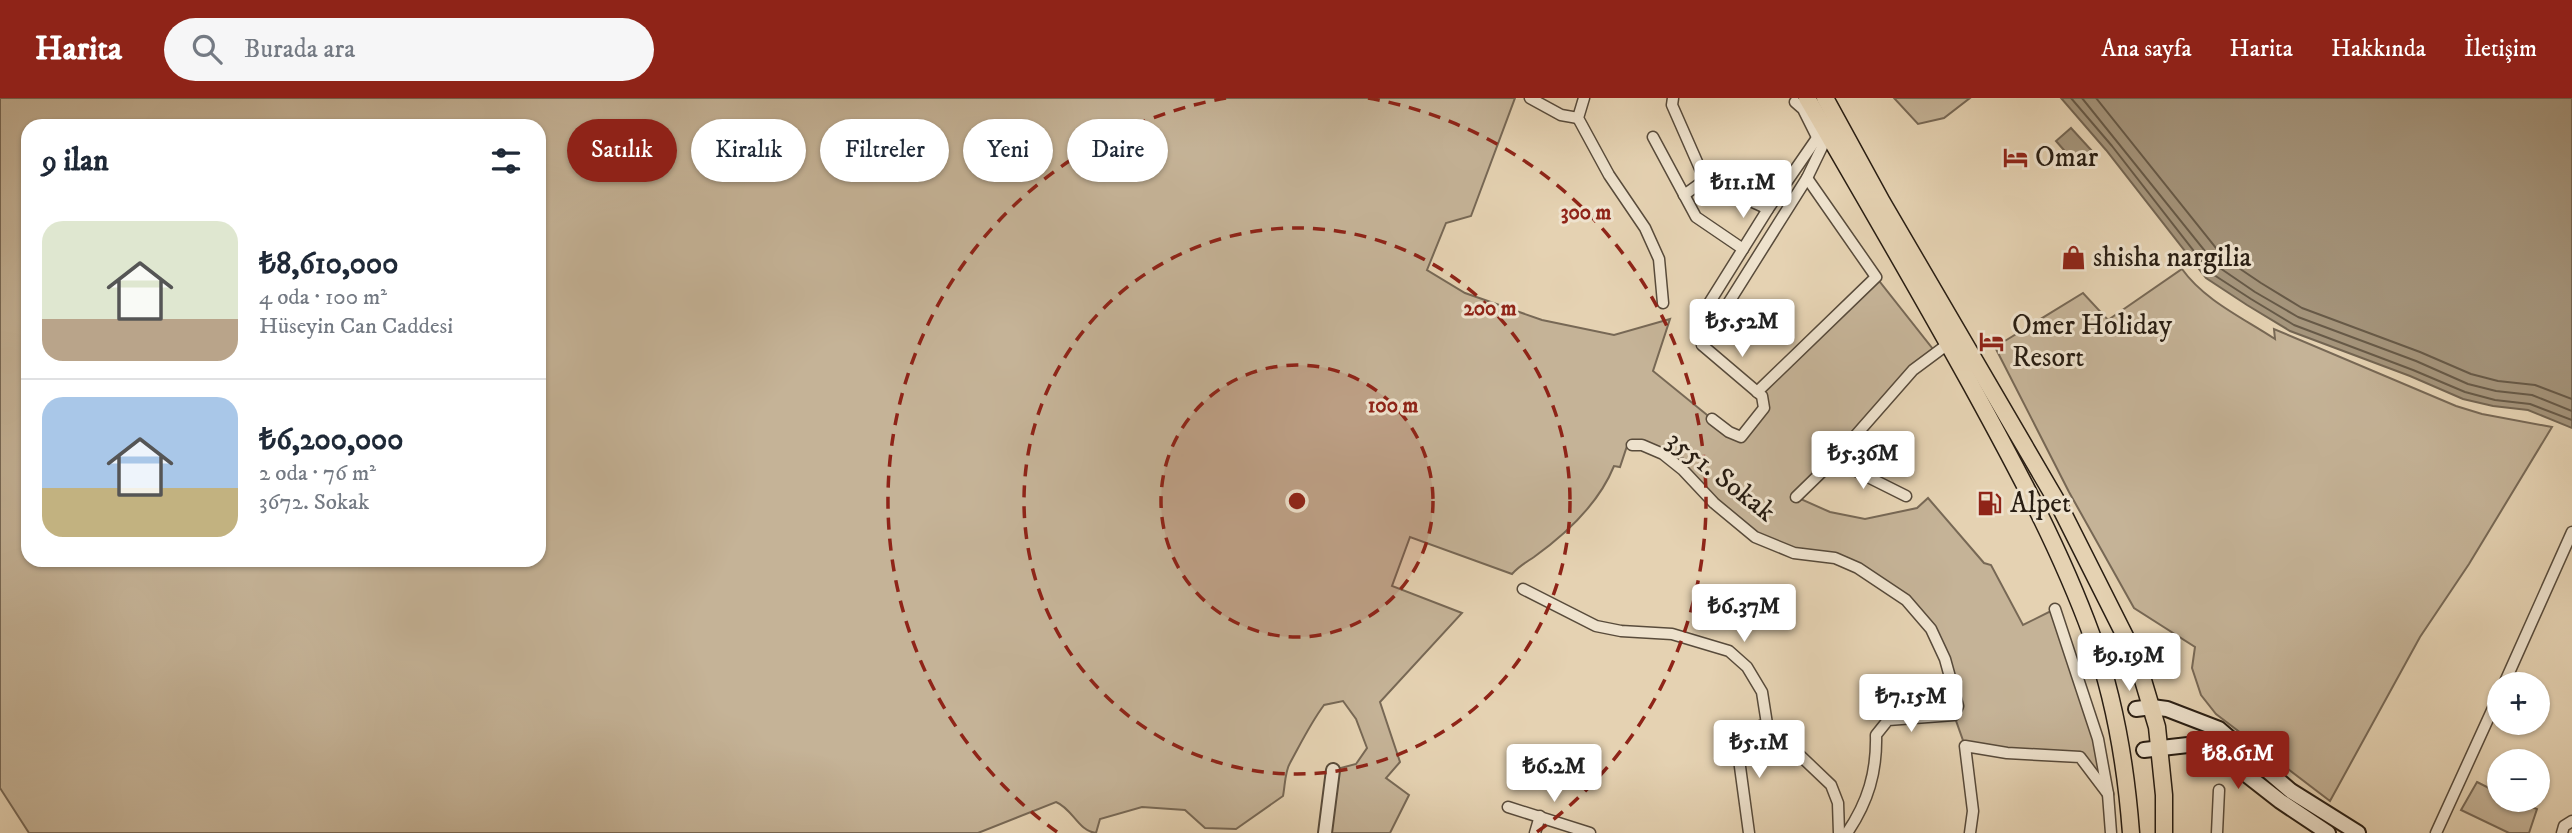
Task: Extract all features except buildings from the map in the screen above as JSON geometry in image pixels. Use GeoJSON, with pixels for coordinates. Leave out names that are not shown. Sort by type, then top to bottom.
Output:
{"type":"FeatureCollection","features":[{"type":"Feature","properties":{"kind":"highway"},"geometry":{"type":"LineString","coordinates":[[1810,101],[2009,456],[2077,597],[2104,675],[2118,736],[2128,788],[2131,833]]}},
{"type":"Feature","properties":{"kind":"highway"},"geometry":{"type":"LineString","coordinates":[[1810,101],[1882,202],[2059,505],[2137,660],[2144,708],[2157,727],[2152,748],[2164,795],[2164,833]]}},
{"type":"Feature","properties":{"kind":"main road"},"geometry":{"type":"LineString","coordinates":[[2328,833],[2299,816],[2225,758],[2205,749],[2188,745],[2128,749],[2122,745],[2118,736],[2121,716],[2128,711],[2144,708],[2167,709],[2218,729],[2291,791],[2358,833]]}},
{"type":"Feature","properties":{"kind":"street"},"geometry":{"type":"LineString","coordinates":[[1531,98],[1561,115],[1578,118]]}},
{"type":"Feature","properties":{"kind":"street"},"geometry":{"type":"LineString","coordinates":[[1584,98],[1578,118],[1609,175],[1650,238],[1659,259],[1663,303]]}},
{"type":"Feature","properties":{"kind":"street"},"geometry":{"type":"LineString","coordinates":[[1673,98],[1672,105],[1705,180],[1768,209]]}},
{"type":"Feature","properties":{"kind":"street"},"geometry":{"type":"LineString","coordinates":[[1782,98],[1810,101]]}},
{"type":"Feature","properties":{"kind":"street"},"geometry":{"type":"LineString","coordinates":[[1712,419],[1741,437],[1764,408],[1762,396],[1702,345],[1807,178],[1822,147],[1803,109],[1810,101]]}},
{"type":"Feature","properties":{"kind":"street"},"geometry":{"type":"LineString","coordinates":[[1653,137],[1696,217],[1743,249]]}},
{"type":"Feature","properties":{"kind":"street"},"geometry":{"type":"LineString","coordinates":[[1698,321],[1768,209],[1817,138]]}},
{"type":"Feature","properties":{"kind":"street"},"geometry":{"type":"LineString","coordinates":[[1757,392],[1876,277],[1807,178]]}},
{"type":"Feature","properties":{"kind":"street"},"geometry":{"type":"LineString","coordinates":[[1684,195],[1705,180]]}},
{"type":"Feature","properties":{"kind":"street"},"geometry":{"type":"LineString","coordinates":[[1796,497],[1833,460],[1913,370],[1948,344]]}},
{"type":"Feature","properties":{"kind":"street","name":"3551. Sokak"},"geometry":{"type":"LineString","coordinates":[[1632,445],[1642,445],[1663,454],[1683,470],[1714,503],[1755,537],[1794,553],[1835,558],[1892,589],[1906,600],[1931,629],[1945,659],[1958,706],[1954,715],[1888,720],[1877,735],[1877,757],[1872,784],[1847,833]]}},
{"type":"Feature","properties":{"kind":"street"},"geometry":{"type":"LineString","coordinates":[[1833,460],[1906,496]]}},
{"type":"Feature","properties":{"kind":"street"},"geometry":{"type":"LineString","coordinates":[[2509,672],[2572,532]]}},
{"type":"Feature","properties":{"kind":"street"},"geometry":{"type":"LineString","coordinates":[[1523,589],[1595,626],[1621,631],[1672,634],[1729,651],[1748,667],[1762,692],[1767,724],[1832,785],[1838,803],[1839,833]]}},
{"type":"Feature","properties":{"kind":"street"},"geometry":{"type":"LineString","coordinates":[[2055,610],[2098,738],[2108,794],[2111,833]]}},
{"type":"Feature","properties":{"kind":"street"},"geometry":{"type":"LineString","coordinates":[[2436,833],[2487,721]]}},
{"type":"Feature","properties":{"kind":"street"},"geometry":{"type":"LineString","coordinates":[[1749,833],[1738,751],[1747,730],[1767,724]]}},
{"type":"Feature","properties":{"kind":"street"},"geometry":{"type":"LineString","coordinates":[[1970,833],[1973,811],[1965,746],[2007,753],[2080,757],[2108,794]]}},
{"type":"Feature","properties":{"kind":"street"},"geometry":{"type":"LineString","coordinates":[[1325,833],[1332,770]]}},
{"type":"Feature","properties":{"kind":"street"},"geometry":{"type":"LineString","coordinates":[[2217,833],[2219,790]]}},
{"type":"Feature","properties":{"kind":"street"},"geometry":{"type":"LineString","coordinates":[[1508,807],[1590,833]]}},
{"type":"Feature","properties":{"kind":"street"},"geometry":{"type":"LineString","coordinates":[[1536,830],[1540,816]]}},
{"type":"Feature","properties":{"kind":"street"},"geometry":{"type":"LineString","coordinates":[[2562,833],[2564,827],[2572,821]]}},
{"type":"Feature","properties":{"kind":"shaded area"},"geometry":{"type":"Polygon","coordinates":[[[0,98],[1515,98],[1471,216],[1446,223],[1427,270],[1465,293],[1542,320],[1614,335],[1670,319],[1653,371],[1712,419],[1741,437],[1764,408],[1757,392],[1876,277],[1936,353],[1796,497],[1830,512],[1865,519],[1917,508],[1928,498],[1984,563],[1991,565],[2023,625],[2055,609],[2098,739],[2108,794],[2080,757],[1965,746],[1954,715],[1957,706],[1931,629],[1906,600],[1858,568],[1794,553],[1755,537],[1683,470],[1683,458],[1628,443],[1620,467],[1614,466],[1591,505],[1558,538],[1512,574],[1410,537],[1392,586],[1462,613],[1380,702],[1400,762],[1386,778],[1409,795],[1390,833],[1325,833],[1333,770],[1356,764],[1367,748],[1356,719],[1343,701],[1324,705],[1314,719],[1288,766],[1283,796],[1236,829],[1205,828],[1185,810],[1142,807],[1100,819],[1096,833],[1085,828],[1056,802],[978,833],[29,833],[0,788],[0,98]]]}},
{"type":"Feature","properties":{"kind":"shaded area"},"geometry":{"type":"Polygon","coordinates":[[[1894,98],[1970,98],[1944,118],[1918,124],[1894,98]]]}},
{"type":"Feature","properties":{"kind":"shaded area"},"geometry":{"type":"Polygon","coordinates":[[[2182,269],[2201,290],[2275,339],[2274,329],[2456,406],[2482,414],[2552,427],[2469,564],[2420,637],[2330,801],[2216,714],[2201,695],[2192,668],[2195,647],[2134,608],[2069,492],[1995,347],[2083,293],[2108,320],[2182,269]]]}},
{"type":"Feature","properties":{"kind":"shaded area"},"geometry":{"type":"Polygon","coordinates":[[[2477,782],[2487,787],[2487,812],[2536,812],[2529,833],[2509,833],[2461,810],[2477,782]]]}},
{"type":"Feature","properties":{"kind":"water"},"geometry":{"type":"Polygon","coordinates":[[[2061,98],[2572,98],[2572,428],[2528,410],[2463,399],[2290,331],[2247,305],[2206,278],[2106,150],[2061,98]]]}},
{"type":"Feature","properties":{"kind":"water"},"geometry":{"type":"Polygon","coordinates":[[[2071,128],[2092,151],[2077,165],[2056,141],[2071,128]]]}},
{"type":"Feature","properties":{"kind":"place","name":"Omar"},"geometry":{"type":"Point","coordinates":[2015,157]}},
{"type":"Feature","properties":{"kind":"place","name":"shisha nargilia"},"geometry":{"type":"Point","coordinates":[2073,257]}},
{"type":"Feature","properties":{"kind":"place","name":"Omer Holiday Resort"},"geometry":{"type":"Point","coordinates":[1992,341]}},
{"type":"Feature","properties":{"kind":"place","name":"Alpet"},"geometry":{"type":"Point","coordinates":[1990,503]}}]}
